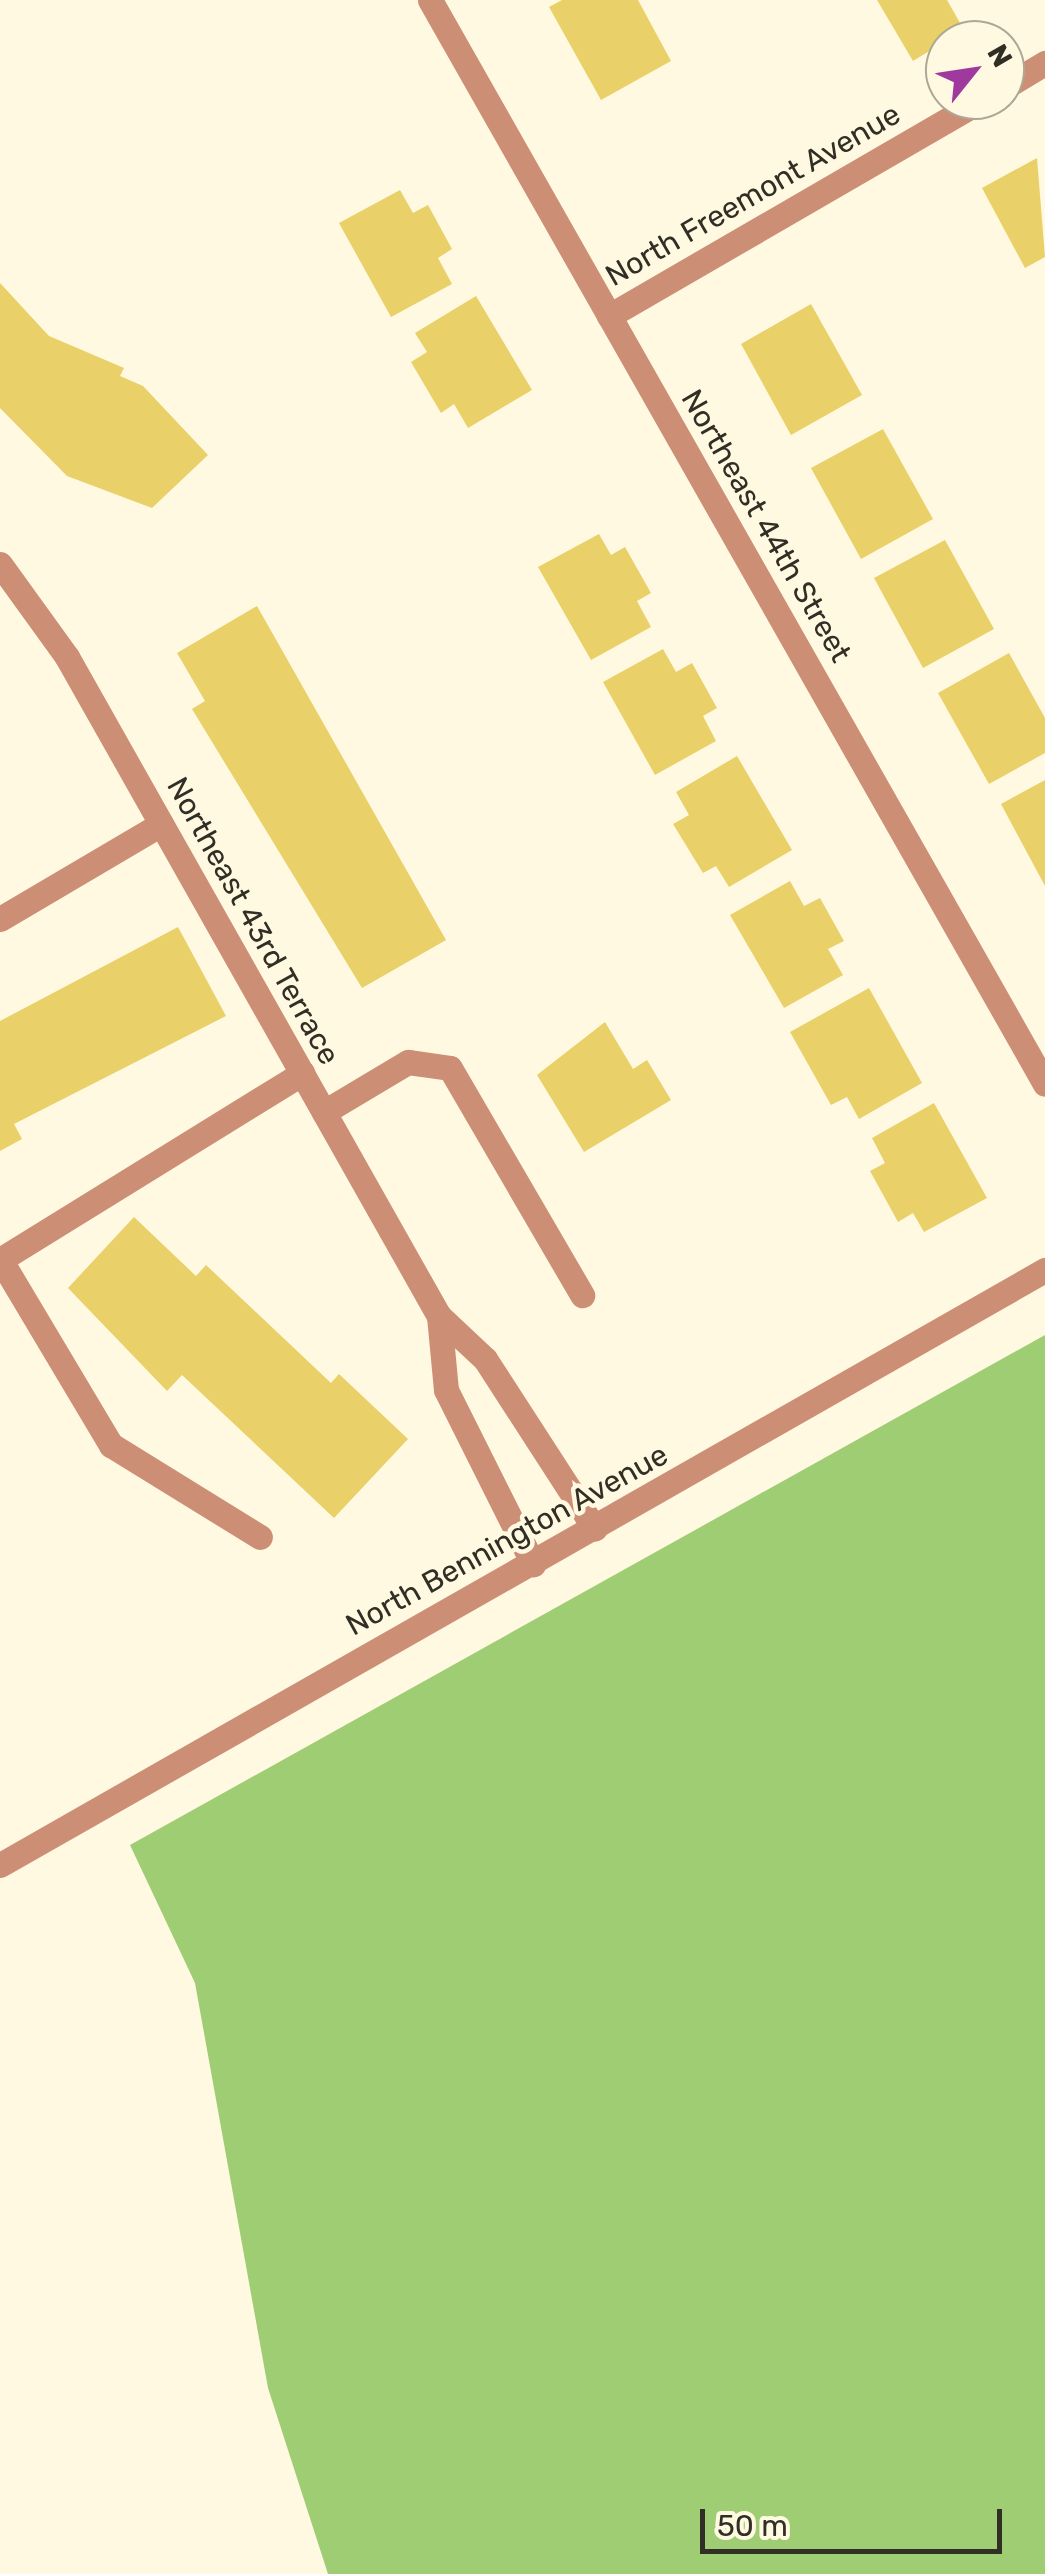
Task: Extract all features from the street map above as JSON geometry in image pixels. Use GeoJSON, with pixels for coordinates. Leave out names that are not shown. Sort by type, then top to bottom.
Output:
{"type":"FeatureCollection","features":[{"type":"Feature","properties":{"kind":"street","name":"Northeast 44th Street"},"geometry":{"type":"LineString","coordinates":[[430,0],[1045,1084]]}},
{"type":"Feature","properties":{"kind":"street","name":"North Freemont Avenue"},"geometry":{"type":"LineString","coordinates":[[609,316],[947,120]]}},
{"type":"Feature","properties":{"kind":"street","name":"Northeast 43rd Terrace"},"geometry":{"type":"LineString","coordinates":[[3,575],[67,657],[439,1316],[485,1359],[594,1529]]}},
{"type":"Feature","properties":{"kind":"street"},"geometry":{"type":"LineString","coordinates":[[0,919],[161,824]]}},
{"type":"Feature","properties":{"kind":"street"},"geometry":{"type":"LineString","coordinates":[[324,1112],[408,1062],[450,1068],[582,1295]]}},
{"type":"Feature","properties":{"kind":"street"},"geometry":{"type":"LineString","coordinates":[[260,1538],[111,1444],[2,1258],[302,1074]]}},
{"type":"Feature","properties":{"kind":"street","name":"North Bennington Avenue"},"geometry":{"type":"LineString","coordinates":[[0,1866],[1045,1270]]}},
{"type":"Feature","properties":{"kind":"street","name":"Northeast 43rd Terrace"},"geometry":{"type":"LineString","coordinates":[[439,1316],[446,1390],[532,1564]]}},
{"type":"Feature","properties":{"kind":"green space"},"geometry":{"type":"Polygon","coordinates":[[[1045,1335],[1045,2574],[328,2574],[268,2388],[195,1983],[130,1845],[1045,1335]]]}},
{"type":"Feature","properties":{"kind":"building"},"geometry":{"type":"Polygon","coordinates":[[[562,0],[638,0],[671,61],[601,100],[549,7],[562,0]]]}},
{"type":"Feature","properties":{"kind":"building"},"geometry":{"type":"Polygon","coordinates":[[[877,0],[947,0],[958,20],[925,20],[925,54],[913,61],[877,0]]]}},
{"type":"Feature","properties":{"kind":"building"},"geometry":{"type":"Polygon","coordinates":[[[1037,158],[1045,257],[1025,268],[982,188],[1037,158]]]}},
{"type":"Feature","properties":{"kind":"building"},"geometry":{"type":"Polygon","coordinates":[[[400,190],[413,213],[428,205],[452,249],[438,258],[452,284],[391,317],[339,223],[400,190]]]}},
{"type":"Feature","properties":{"kind":"building"},"geometry":{"type":"Polygon","coordinates":[[[0,283],[49,336],[124,368],[120,376],[143,386],[208,455],[152,508],[67,476],[0,408],[0,283]]]}},
{"type":"Feature","properties":{"kind":"building"},"geometry":{"type":"Polygon","coordinates":[[[476,296],[532,390],[468,428],[454,404],[441,413],[411,362],[427,352],[415,333],[476,296]]]}},
{"type":"Feature","properties":{"kind":"building"},"geometry":{"type":"Polygon","coordinates":[[[811,304],[862,395],[791,435],[741,344],[811,304]]]}},
{"type":"Feature","properties":{"kind":"building"},"geometry":{"type":"Polygon","coordinates":[[[883,429],[933,519],[861,559],[811,468],[883,429]]]}},
{"type":"Feature","properties":{"kind":"building"},"geometry":{"type":"Polygon","coordinates":[[[599,534],[611,555],[625,547],[651,593],[637,601],[651,627],[591,660],[538,567],[599,534]]]}},
{"type":"Feature","properties":{"kind":"building"},"geometry":{"type":"Polygon","coordinates":[[[945,540],[994,629],[923,668],[874,578],[945,540]]]}},
{"type":"Feature","properties":{"kind":"building"},"geometry":{"type":"Polygon","coordinates":[[[257,606],[446,940],[362,988],[192,709],[205,701],[177,653],[257,606]]]}},
{"type":"Feature","properties":{"kind":"building"},"geometry":{"type":"Polygon","coordinates":[[[663,649],[676,672],[692,663],[717,708],[703,716],[716,741],[655,775],[603,682],[663,649]]]}},
{"type":"Feature","properties":{"kind":"building"},"geometry":{"type":"Polygon","coordinates":[[[1009,653],[1045,718],[1045,753],[989,784],[938,693],[1009,653]]]}},
{"type":"Feature","properties":{"kind":"building"},"geometry":{"type":"Polygon","coordinates":[[[737,756],[792,850],[729,887],[716,866],[703,873],[673,824],[689,815],[676,792],[737,756]]]}},
{"type":"Feature","properties":{"kind":"building"},"geometry":{"type":"Polygon","coordinates":[[[1045,780],[1045,886],[1001,804],[1045,780]]]}},
{"type":"Feature","properties":{"kind":"building"},"geometry":{"type":"Polygon","coordinates":[[[790,881],[804,906],[820,898],[844,941],[828,949],[843,975],[784,1008],[730,915],[790,881]]]}},
{"type":"Feature","properties":{"kind":"building"},"geometry":{"type":"Polygon","coordinates":[[[178,927],[226,1016],[14,1124],[22,1139],[0,1151],[0,1021],[178,927]]]}},
{"type":"Feature","properties":{"kind":"building"},"geometry":{"type":"Polygon","coordinates":[[[869,988],[922,1083],[859,1119],[847,1097],[831,1105],[790,1032],[869,988]]]}},
{"type":"Feature","properties":{"kind":"building"},"geometry":{"type":"Polygon","coordinates":[[[605,1022],[633,1069],[647,1060],[671,1100],[584,1152],[537,1075],[605,1022]]]}},
{"type":"Feature","properties":{"kind":"building"},"geometry":{"type":"Polygon","coordinates":[[[934,1103],[987,1198],[924,1232],[913,1213],[898,1222],[870,1171],[885,1163],[872,1138],[934,1103]]]}},
{"type":"Feature","properties":{"kind":"building"},"geometry":{"type":"Polygon","coordinates":[[[134,1217],[196,1276],[206,1265],[331,1383],[339,1374],[408,1439],[334,1518],[182,1375],[167,1391],[68,1288],[134,1217]]]}}]}
